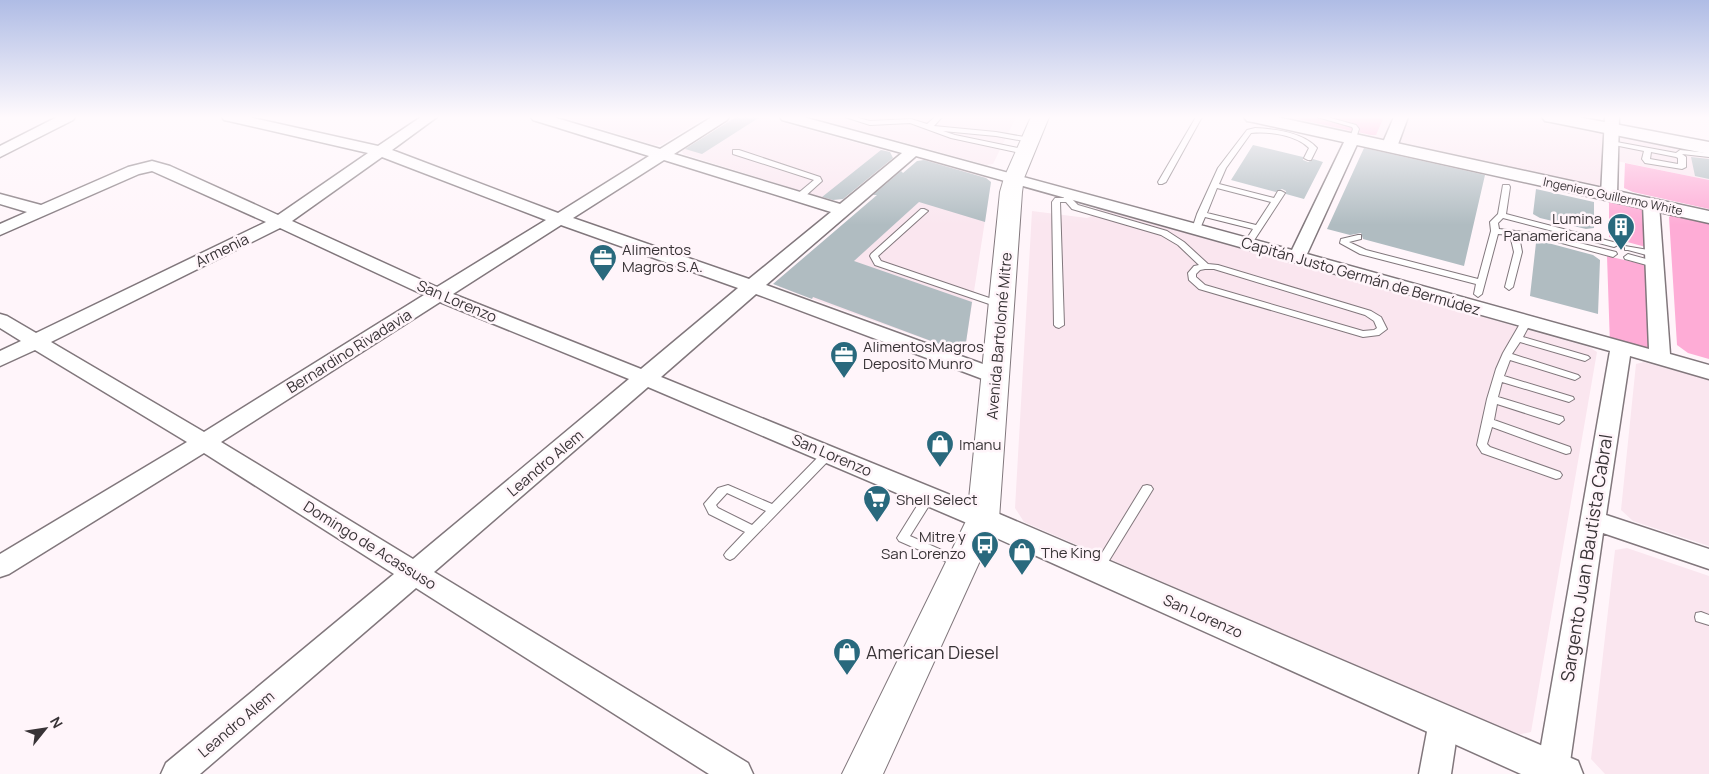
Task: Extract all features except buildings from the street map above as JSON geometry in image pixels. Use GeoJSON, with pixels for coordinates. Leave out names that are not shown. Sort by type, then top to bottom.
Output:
{"type":"FeatureCollection","features":[{"type":"Feature","properties":{"kind":"main road","name":"Avenida Bartolomé Mitre"},"geometry":{"type":"LineString","coordinates":[[862,774],[983,519],[1011,192],[1014,178],[1024,153]]}},
{"type":"Feature","properties":{"kind":"street","name":"Armenia"},"geometry":{"type":"LineString","coordinates":[[0,359],[279,222],[377,153]]}},
{"type":"Feature","properties":{"kind":"street"},"geometry":{"type":"LineString","coordinates":[[386,153],[560,219],[753,287],[995,376]]}},
{"type":"Feature","properties":{"kind":"street"},"geometry":{"type":"LineString","coordinates":[[653,153],[844,210]]}},
{"type":"Feature","properties":{"kind":"street","name":"Bernardino Rivadavia"},"geometry":{"type":"LineString","coordinates":[[0,567],[204,442],[662,153]]}},
{"type":"Feature","properties":{"kind":"street","name":"Leandro Alem"},"geometry":{"type":"LineString","coordinates":[[177,774],[911,153]]}},
{"type":"Feature","properties":{"kind":"street","name":"Capitán Justo Germán de Bermúdez"},"geometry":{"type":"LineString","coordinates":[[921,153],[1014,178],[1067,196],[1199,221],[1248,244],[1297,257],[1522,330],[1621,347],[1709,372]]}},
{"type":"Feature","properties":{"kind":"street"},"geometry":{"type":"LineString","coordinates":[[1297,257],[1346,153]]}},
{"type":"Feature","properties":{"kind":"street","name":"Ingeniero Guillermo White"},"geometry":{"type":"LineString","coordinates":[[1417,153],[1709,217]]}},
{"type":"Feature","properties":{"kind":"street"},"geometry":{"type":"LineString","coordinates":[[1609,195],[1611,153]]}},
{"type":"Feature","properties":{"kind":"street","name":"San Lorenzo"},"geometry":{"type":"LineString","coordinates":[[40,210],[134,170],[152,166],[164,169],[439,295],[646,378],[983,519],[1558,772]]}},
{"type":"Feature","properties":{"kind":"street"},"geometry":{"type":"LineString","coordinates":[[0,199],[40,210]]}},
{"type":"Feature","properties":{"kind":"street"},"geometry":{"type":"LineString","coordinates":[[1651,204],[1660,358]]}},
{"type":"Feature","properties":{"kind":"street"},"geometry":{"type":"LineString","coordinates":[[0,230],[40,210]]}},
{"type":"Feature","properties":{"kind":"street","name":"Domingo de Acassuso"},"geometry":{"type":"LineString","coordinates":[[0,320],[204,442],[737,774]]}},
{"type":"Feature","properties":{"kind":"street","name":"Sargento Juan Bautista Cabral"},"geometry":{"type":"LineString","coordinates":[[1558,772],[1592,520],[1621,347]]}},
{"type":"Feature","properties":{"kind":"street"},"geometry":{"type":"LineString","coordinates":[[1592,520],[1709,559]]}},
{"type":"Feature","properties":{"kind":"street"},"geometry":{"type":"LineString","coordinates":[[1435,774],[1444,722]]}},
{"type":"Feature","properties":{"kind":"lane"},"geometry":{"type":"LineString","coordinates":[[739,153],[818,180],[799,197]]}},
{"type":"Feature","properties":{"kind":"lane"},"geometry":{"type":"LineString","coordinates":[[1162,182],[1178,153]]}},
{"type":"Feature","properties":{"kind":"lane"},"geometry":{"type":"LineString","coordinates":[[1233,153],[1222,168],[1199,221],[1257,228]]}},
{"type":"Feature","properties":{"kind":"lane"},"geometry":{"type":"LineString","coordinates":[[1308,158],[1310,153]]}},
{"type":"Feature","properties":{"kind":"lane"},"geometry":{"type":"LineString","coordinates":[[1647,153],[1646,159],[1648,161],[1680,167],[1682,157],[1667,153]]}},
{"type":"Feature","properties":{"kind":"lane"},"geometry":{"type":"LineString","coordinates":[[1214,186],[1275,201]]}},
{"type":"Feature","properties":{"kind":"lane"},"geometry":{"type":"LineString","coordinates":[[1478,294],[1495,231],[1494,222],[1502,215],[1506,187]]}},
{"type":"Feature","properties":{"kind":"lane"},"geometry":{"type":"LineString","coordinates":[[1248,244],[1281,193]]}},
{"type":"Feature","properties":{"kind":"lane"},"geometry":{"type":"LineString","coordinates":[[1059,325],[1056,202],[1067,196],[1075,207],[1164,233],[1184,245],[1205,266],[1215,267],[1368,313],[1378,318],[1382,323],[1382,329],[1376,333],[1363,334],[1202,286],[1192,278],[1192,273],[1197,268],[1205,266]]}},
{"type":"Feature","properties":{"kind":"lane"},"geometry":{"type":"LineString","coordinates":[[924,211],[874,256],[878,263],[1002,305]]}},
{"type":"Feature","properties":{"kind":"lane"},"geometry":{"type":"LineString","coordinates":[[1502,215],[1614,245]]}},
{"type":"Feature","properties":{"kind":"lane"},"geometry":{"type":"LineString","coordinates":[[1530,223],[1534,230],[1532,235]]}},
{"type":"Feature","properties":{"kind":"lane"},"geometry":{"type":"LineString","coordinates":[[1495,231],[1547,237],[1613,254]]}},
{"type":"Feature","properties":{"kind":"lane"},"geometry":{"type":"LineString","coordinates":[[1509,287],[1518,252],[1514,233]]}},
{"type":"Feature","properties":{"kind":"lane"},"geometry":{"type":"LineString","coordinates":[[1358,237],[1344,241],[1344,243],[1363,252],[1482,283]]}},
{"type":"Feature","properties":{"kind":"lane"},"geometry":{"type":"LineString","coordinates":[[1628,253],[1654,259]]}},
{"type":"Feature","properties":{"kind":"lane"},"geometry":{"type":"LineString","coordinates":[[1556,475],[1486,450],[1482,445],[1492,399],[1507,356],[1522,330],[1586,358]]}},
{"type":"Feature","properties":{"kind":"lane"},"geometry":{"type":"LineString","coordinates":[[1507,356],[1575,376]]}},
{"type":"Feature","properties":{"kind":"lane"},"geometry":{"type":"LineString","coordinates":[[1500,378],[1569,399]]}},
{"type":"Feature","properties":{"kind":"lane"},"geometry":{"type":"LineString","coordinates":[[1492,399],[1559,420]]}},
{"type":"Feature","properties":{"kind":"lane"},"geometry":{"type":"LineString","coordinates":[[1488,422],[1566,450]]}},
{"type":"Feature","properties":{"kind":"lane"},"geometry":{"type":"LineString","coordinates":[[730,555],[828,454]]}},
{"type":"Feature","properties":{"kind":"lane"},"geometry":{"type":"LineString","coordinates":[[753,532],[713,510],[710,504],[722,490],[728,489],[774,510]]}},
{"type":"Feature","properties":{"kind":"lane"},"geometry":{"type":"LineString","coordinates":[[1098,570],[1147,489]]}},
{"type":"Feature","properties":{"kind":"lane"},"geometry":{"type":"LineString","coordinates":[[929,496],[903,538],[962,564]]}},
{"type":"Feature","properties":{"kind":"shaded area"},"geometry":{"type":"Polygon","coordinates":[[[891,153],[892,156],[839,199],[830,200],[683,154],[891,153]]]}},
{"type":"Feature","properties":{"kind":"shaded area"},"geometry":{"type":"Polygon","coordinates":[[[943,153],[998,153],[993,164],[986,165],[943,153]]]}},
{"type":"Feature","properties":{"kind":"shaded area"},"geometry":{"type":"Polygon","coordinates":[[[1436,153],[1709,153],[1709,180],[1617,161],[1616,192],[1436,153]]]}},
{"type":"Feature","properties":{"kind":"shaded area"},"geometry":{"type":"Polygon","coordinates":[[[925,160],[985,177],[991,182],[965,349],[958,351],[779,287],[776,281],[925,160]]]}},
{"type":"Feature","properties":{"kind":"shaded area"},"geometry":{"type":"Polygon","coordinates":[[[1625,163],[1709,180],[1709,209],[1633,192],[1624,188],[1625,163]]]}},
{"type":"Feature","properties":{"kind":"shaded area"},"geometry":{"type":"Polygon","coordinates":[[[1609,195],[1651,204],[1653,249],[1609,237],[1609,195]]]}},
{"type":"Feature","properties":{"kind":"shaded area"},"geometry":{"type":"Polygon","coordinates":[[[1097,208],[1589,347],[1597,352],[1531,732],[1517,735],[1024,522],[1015,508],[1032,211],[1087,218],[1092,216],[1097,208]]]}},
{"type":"Feature","properties":{"kind":"shaded area"},"geometry":{"type":"Polygon","coordinates":[[[1673,214],[1709,222],[1709,359],[1688,353],[1677,345],[1669,217],[1673,214]]]}},
{"type":"Feature","properties":{"kind":"shaded area"},"geometry":{"type":"Polygon","coordinates":[[[1607,256],[1655,267],[1660,358],[1610,345],[1607,256]]]}},
{"type":"Feature","properties":{"kind":"shaded area"},"geometry":{"type":"Polygon","coordinates":[[[1644,362],[1709,380],[1709,546],[1633,521],[1621,510],[1636,364],[1644,362]]]}},
{"type":"Feature","properties":{"kind":"shaded area"},"geometry":{"type":"Polygon","coordinates":[[[1627,548],[1709,576],[1709,774],[1605,774],[1591,759],[1615,550],[1627,548]]]}},
{"type":"Feature","properties":{"kind":"place","name":"Lumina Panamericana"},"geometry":{"type":"Point","coordinates":[1621,251]}},
{"type":"Feature","properties":{"kind":"place","name":"Alimentos Magros S.A."},"geometry":{"type":"Point","coordinates":[603,282]}},
{"type":"Feature","properties":{"kind":"place","name":"AlimentosMagros Deposito Munro"},"geometry":{"type":"Point","coordinates":[844,379]}},
{"type":"Feature","properties":{"kind":"place","name":"Imanu"},"geometry":{"type":"Point","coordinates":[940,468]}},
{"type":"Feature","properties":{"kind":"place","name":"Shell Select"},"geometry":{"type":"Point","coordinates":[877,523]}},
{"type":"Feature","properties":{"kind":"place","name":"Mitre y San Lorenzo"},"geometry":{"type":"Point","coordinates":[985,569]}},
{"type":"Feature","properties":{"kind":"place","name":"The King"},"geometry":{"type":"Point","coordinates":[1022,576]}},
{"type":"Feature","properties":{"kind":"place","name":"American Diesel"},"geometry":{"type":"Point","coordinates":[847,676]}}]}
